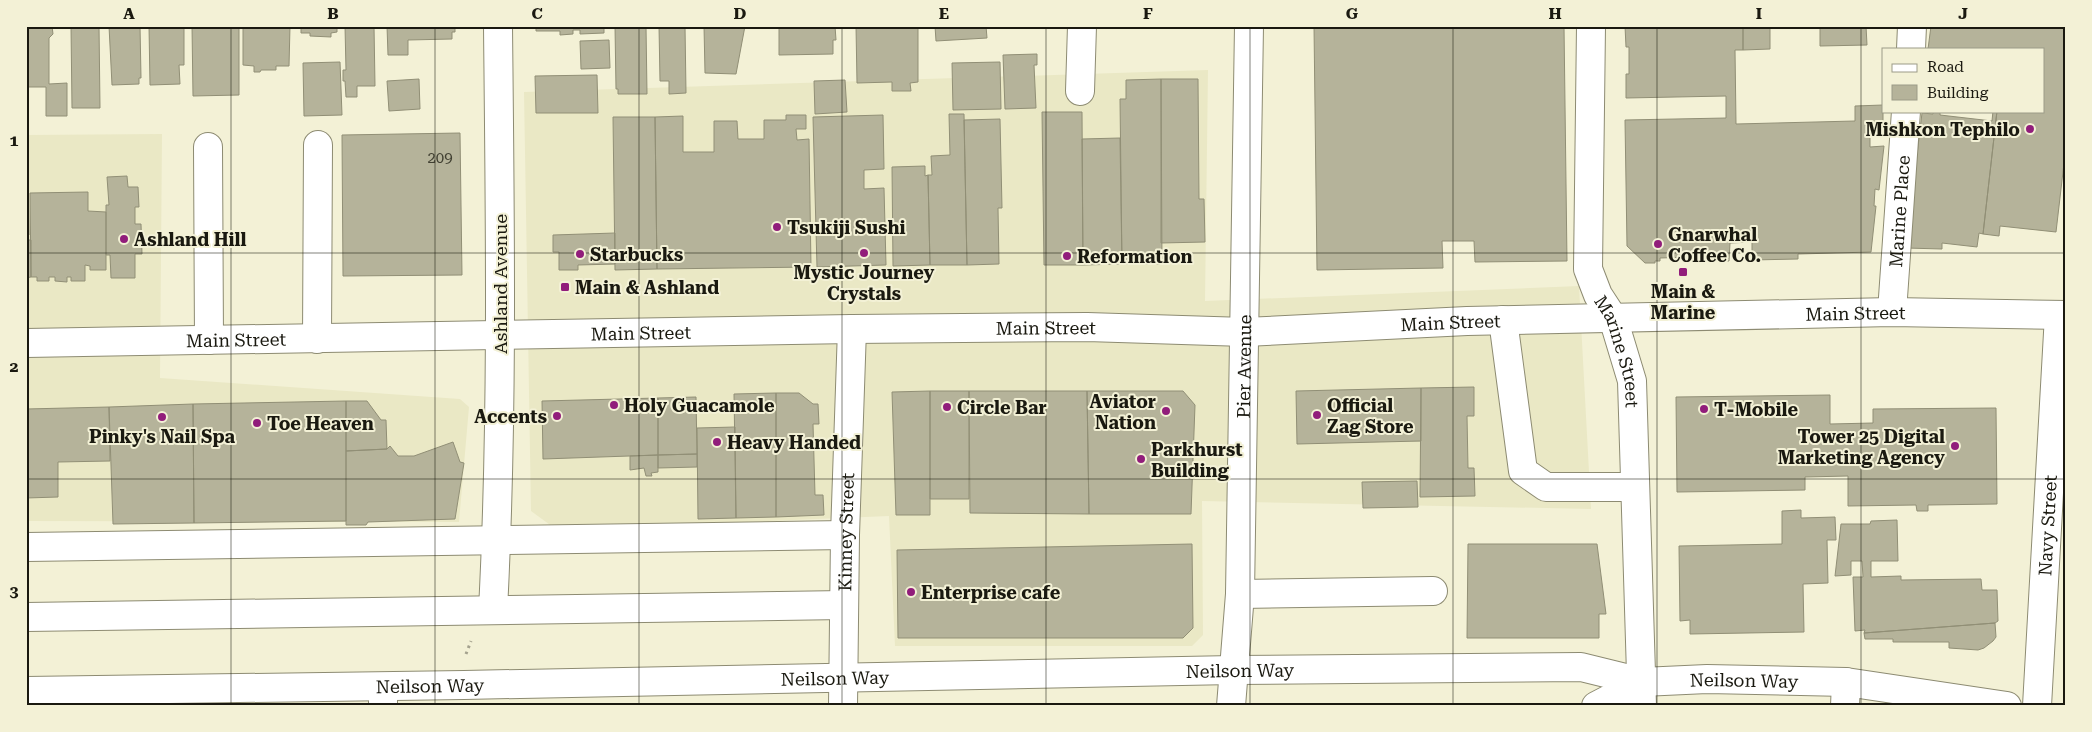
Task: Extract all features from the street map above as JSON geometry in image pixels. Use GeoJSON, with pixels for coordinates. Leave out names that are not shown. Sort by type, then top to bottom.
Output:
{"type":"FeatureCollection","features":[{"type":"Feature","properties":{"kind":"street","name":"Ashland Avenue"},"geometry":{"type":"LineString","coordinates":[[493,610],[500,334],[498,26]]}},
{"type":"Feature","properties":{"kind":"street"},"geometry":{"type":"LineString","coordinates":[[1080,91],[1082,26]]}},
{"type":"Feature","properties":{"kind":"street","name":"Pier Avenue"},"geometry":{"type":"LineString","coordinates":[[1231,706],[1240,594],[1250,26]]}},
{"type":"Feature","properties":{"kind":"street","name":"Marine Street"},"geometry":{"type":"LineString","coordinates":[[1590,26],[1588,269],[1598,295],[1613,318],[1632,382],[1642,694]]}},
{"type":"Feature","properties":{"kind":"street"},"geometry":{"type":"LineString","coordinates":[[1911,48],[1912,26]]}},
{"type":"Feature","properties":{"kind":"street","name":"Marine Place"},"geometry":{"type":"LineString","coordinates":[[1892,312],[1906,112]]}},
{"type":"Feature","properties":{"kind":"street"},"geometry":{"type":"LineString","coordinates":[[316,339],[318,145]]}},
{"type":"Feature","properties":{"kind":"street"},"geometry":{"type":"LineString","coordinates":[[208,147],[209,340]]}},
{"type":"Feature","properties":{"kind":"street","name":"Main Street"},"geometry":{"type":"LineString","coordinates":[[26,343],[852,329],[1087,327],[1245,332],[1504,320],[1892,312],[2062,315]]}},
{"type":"Feature","properties":{"kind":"street","name":"Navy Street"},"geometry":{"type":"LineString","coordinates":[[2037,706],[2062,315]]}},
{"type":"Feature","properties":{"kind":"street"},"geometry":{"type":"LineString","coordinates":[[1504,320],[1523,471],[1546,487],[1635,487]]}},
{"type":"Feature","properties":{"kind":"street","name":"Kinney Street"},"geometry":{"type":"LineString","coordinates":[[843,706],[845,678],[845,535],[852,329]]}},
{"type":"Feature","properties":{"kind":"street"},"geometry":{"type":"LineString","coordinates":[[26,547],[845,535]]}},
{"type":"Feature","properties":{"kind":"street"},"geometry":{"type":"LineString","coordinates":[[1240,594],[1433,591]]}},
{"type":"Feature","properties":{"kind":"street"},"geometry":{"type":"LineString","coordinates":[[26,617],[844,605]]}},
{"type":"Feature","properties":{"kind":"street","name":"Neilson Way"},"geometry":{"type":"LineString","coordinates":[[26,691],[383,696],[845,678],[1233,670],[1581,668],[1642,694]]}},
{"type":"Feature","properties":{"kind":"street","name":"Neilson Way"},"geometry":{"type":"LineString","coordinates":[[1596,706],[1707,679],[1846,694],[2007,706]]}},
{"type":"Feature","properties":{"kind":"shaded area"},"geometry":{"type":"Polygon","coordinates":[[[1208,70],[1205,301],[1579,286],[1591,509],[1202,501],[1203,635],[1192,646],[895,646],[889,516],[557,530],[531,511],[524,92],[1208,70]]]}},
{"type":"Feature","properties":{"kind":"shaded area"},"geometry":{"type":"Polygon","coordinates":[[[162,134],[160,378],[460,399],[469,407],[459,522],[26,521],[26,135],[162,134]]]}},
{"type":"Feature","properties":{"kind":"building"},"geometry":{"type":"Polygon","coordinates":[[[26,26],[52,26],[53,34],[49,38],[49,84],[67,83],[67,116],[46,116],[46,87],[26,87],[26,26]]]}},
{"type":"Feature","properties":{"kind":"building"},"geometry":{"type":"Polygon","coordinates":[[[71,26],[99,26],[100,108],[72,108],[71,26]]]}},
{"type":"Feature","properties":{"kind":"building"},"geometry":{"type":"Polygon","coordinates":[[[109,26],[140,26],[141,78],[139,78],[139,84],[112,85],[109,26]]]}},
{"type":"Feature","properties":{"kind":"building"},"geometry":{"type":"Polygon","coordinates":[[[149,26],[184,26],[184,65],[179,65],[180,84],[150,85],[149,26]]]}},
{"type":"Feature","properties":{"kind":"building"},"geometry":{"type":"Polygon","coordinates":[[[192,26],[239,26],[239,95],[193,96],[192,26]]]}},
{"type":"Feature","properties":{"kind":"building"},"geometry":{"type":"Polygon","coordinates":[[[243,26],[290,26],[289,66],[276,66],[276,70],[254,72],[254,66],[243,65],[243,26]]]}},
{"type":"Feature","properties":{"kind":"building"},"geometry":{"type":"Polygon","coordinates":[[[301,26],[337,26],[337,32],[331,33],[331,37],[310,36],[310,33],[301,33],[301,26]]]}},
{"type":"Feature","properties":{"kind":"building"},"geometry":{"type":"Polygon","coordinates":[[[345,26],[374,26],[375,86],[357,86],[357,97],[346,97],[345,81],[343,81],[343,70],[346,70],[345,26]]]}},
{"type":"Feature","properties":{"kind":"building"},"geometry":{"type":"Polygon","coordinates":[[[387,26],[455,26],[455,32],[452,32],[452,39],[408,40],[408,55],[388,55],[387,26]]]}},
{"type":"Feature","properties":{"kind":"building"},"geometry":{"type":"Polygon","coordinates":[[[536,26],[604,26],[604,33],[580,34],[580,30],[573,30],[573,34],[560,35],[560,31],[536,31],[536,26]]]}},
{"type":"Feature","properties":{"kind":"building"},"geometry":{"type":"Polygon","coordinates":[[[615,26],[646,26],[647,94],[618,94],[618,89],[616,89],[615,26]]]}},
{"type":"Feature","properties":{"kind":"building"},"geometry":{"type":"Polygon","coordinates":[[[659,26],[685,26],[686,93],[669,94],[669,81],[660,81],[659,26]]]}},
{"type":"Feature","properties":{"kind":"building"},"geometry":{"type":"Polygon","coordinates":[[[704,26],[745,26],[736,74],[705,73],[704,26]]]}},
{"type":"Feature","properties":{"kind":"building"},"geometry":{"type":"Polygon","coordinates":[[[779,26],[835,26],[836,40],[833,40],[833,54],[779,55],[779,26]]]}},
{"type":"Feature","properties":{"kind":"building"},"geometry":{"type":"Polygon","coordinates":[[[856,26],[918,26],[918,82],[910,83],[911,91],[892,91],[892,82],[857,83],[856,26]]]}},
{"type":"Feature","properties":{"kind":"building"},"geometry":{"type":"Polygon","coordinates":[[[935,26],[986,26],[987,38],[936,41],[935,26]]]}},
{"type":"Feature","properties":{"kind":"building"},"geometry":{"type":"Polygon","coordinates":[[[1314,26],[1564,26],[1567,261],[1475,262],[1474,241],[1442,241],[1443,268],[1317,270],[1314,26]]]}},
{"type":"Feature","properties":{"kind":"building"},"geometry":{"type":"Polygon","coordinates":[[[1625,26],[1743,26],[1743,50],[1735,50],[1736,124],[1855,121],[1855,106],[1882,105],[1883,123],[1876,123],[1877,137],[1870,137],[1870,147],[1884,146],[1879,190],[1875,189],[1874,206],[1876,206],[1871,252],[1798,254],[1798,259],[1752,260],[1752,242],[1730,243],[1729,261],[1692,261],[1692,257],[1660,258],[1660,261],[1655,261],[1655,263],[1645,263],[1627,246],[1625,120],[1726,118],[1726,96],[1626,98],[1626,74],[1629,74],[1629,47],[1626,47],[1625,26]]]}},
{"type":"Feature","properties":{"kind":"building"},"geometry":{"type":"Polygon","coordinates":[[[1743,26],[1770,26],[1770,49],[1743,50],[1743,26]]]}},
{"type":"Feature","properties":{"kind":"building"},"geometry":{"type":"Polygon","coordinates":[[[1820,26],[1866,26],[1867,45],[1820,46],[1820,26]]]}},
{"type":"Feature","properties":{"kind":"building","name":"Mishkon Tephilo"},"geometry":{"type":"Polygon","coordinates":[[[1931,26],[2066,26],[2066,146],[2056,232],[2000,226],[1999,236],[1983,234],[1997,112],[2044,112],[2044,48],[1928,48],[1931,26]]]}},
{"type":"Feature","properties":{"kind":"building"},"geometry":{"type":"Polygon","coordinates":[[[609,40],[610,68],[581,69],[580,41],[609,40]]]}},
{"type":"Feature","properties":{"kind":"building"},"geometry":{"type":"Polygon","coordinates":[[[1037,54],[1037,65],[1034,65],[1036,108],[1005,109],[1003,55],[1037,54]]]}},
{"type":"Feature","properties":{"kind":"building"},"geometry":{"type":"Polygon","coordinates":[[[340,62],[342,115],[304,116],[303,63],[340,62]]]}},
{"type":"Feature","properties":{"kind":"building"},"geometry":{"type":"Polygon","coordinates":[[[1000,62],[1001,109],[953,110],[952,63],[1000,62]]]}},
{"type":"Feature","properties":{"kind":"building"},"geometry":{"type":"Polygon","coordinates":[[[597,75],[598,113],[536,113],[535,76],[597,75]]]}},
{"type":"Feature","properties":{"kind":"building"},"geometry":{"type":"Polygon","coordinates":[[[419,79],[420,109],[389,111],[387,81],[419,79]]]}},
{"type":"Feature","properties":{"kind":"building"},"geometry":{"type":"Polygon","coordinates":[[[1161,79],[1198,79],[1199,199],[1204,199],[1205,242],[1161,243],[1161,79]]]}},
{"type":"Feature","properties":{"kind":"building"},"geometry":{"type":"Polygon","coordinates":[[[1161,79],[1162,264],[1122,264],[1120,99],[1126,99],[1126,80],[1161,79]]]}},
{"type":"Feature","properties":{"kind":"building"},"geometry":{"type":"Polygon","coordinates":[[[845,80],[847,112],[815,114],[814,81],[845,80]]]}},
{"type":"Feature","properties":{"kind":"building"},"geometry":{"type":"Polygon","coordinates":[[[1042,112],[1082,112],[1083,265],[1044,265],[1042,112]]]}},
{"type":"Feature","properties":{"kind":"building"},"geometry":{"type":"Polygon","coordinates":[[[1933,112],[1940,112],[1940,115],[1992,121],[1993,112],[1997,112],[1983,234],[1979,233],[1977,247],[1942,243],[1942,249],[1906,248],[1922,113],[1933,114],[1933,112]]]}},
{"type":"Feature","properties":{"kind":"building"},"geometry":{"type":"Polygon","coordinates":[[[949,114],[964,114],[967,265],[930,265],[928,175],[932,175],[931,156],[950,155],[949,114]]]}},
{"type":"Feature","properties":{"kind":"building"},"geometry":{"type":"Polygon","coordinates":[[[786,115],[806,115],[806,129],[796,129],[797,140],[809,139],[811,267],[657,269],[655,117],[683,116],[683,152],[714,152],[714,121],[737,121],[738,139],[764,139],[764,120],[786,120],[786,115]]]}},
{"type":"Feature","properties":{"kind":"building"},"geometry":{"type":"Polygon","coordinates":[[[883,115],[884,169],[864,170],[864,189],[884,188],[886,265],[817,267],[813,117],[883,115]]]}},
{"type":"Feature","properties":{"kind":"building"},"geometry":{"type":"Polygon","coordinates":[[[613,117],[655,117],[657,269],[615,270],[613,117]]]}},
{"type":"Feature","properties":{"kind":"building"},"geometry":{"type":"Polygon","coordinates":[[[1000,119],[1002,208],[998,208],[999,264],[967,265],[964,120],[1000,119]]]}},
{"type":"Feature","properties":{"kind":"building"},"geometry":{"type":"Polygon","coordinates":[[[460,133],[462,275],[343,276],[342,135],[460,133]]]}},
{"type":"Feature","properties":{"kind":"building"},"geometry":{"type":"Polygon","coordinates":[[[1120,138],[1122,264],[1083,265],[1082,139],[1120,138]]]}},
{"type":"Feature","properties":{"kind":"building"},"geometry":{"type":"Polygon","coordinates":[[[26,158],[28,158],[29,235],[26,235],[26,158]]]}},
{"type":"Feature","properties":{"kind":"building"},"geometry":{"type":"Polygon","coordinates":[[[925,166],[925,176],[928,175],[930,265],[893,266],[892,167],[925,166]]]}},
{"type":"Feature","properties":{"kind":"building","name":"Ashland Hill"},"geometry":{"type":"Polygon","coordinates":[[[127,176],[128,187],[138,187],[139,207],[135,207],[135,224],[141,224],[142,254],[135,254],[135,278],[111,278],[110,255],[106,255],[106,205],[109,205],[107,177],[127,176]]]}},
{"type":"Feature","properties":{"kind":"building"},"geometry":{"type":"Polygon","coordinates":[[[88,192],[88,211],[106,212],[106,270],[90,270],[90,266],[85,265],[85,281],[71,281],[71,277],[67,277],[67,282],[55,281],[55,277],[49,277],[49,281],[37,281],[37,277],[31,277],[30,193],[88,192]]]}},
{"type":"Feature","properties":{"kind":"building"},"geometry":{"type":"Polygon","coordinates":[[[615,233],[615,264],[578,265],[578,270],[559,270],[559,252],[553,252],[553,235],[615,233]]]}},
{"type":"Feature","properties":{"kind":"building"},"geometry":{"type":"Polygon","coordinates":[[[26,240],[31,240],[31,277],[26,278],[26,240]]]}},
{"type":"Feature","properties":{"kind":"building"},"geometry":{"type":"Polygon","coordinates":[[[1474,387],[1474,416],[1467,416],[1468,468],[1474,468],[1475,496],[1420,497],[1421,388],[1474,387]]]}},
{"type":"Feature","properties":{"kind":"building"},"geometry":{"type":"Polygon","coordinates":[[[1421,388],[1421,441],[1297,444],[1296,391],[1421,388]]]}},
{"type":"Feature","properties":{"kind":"building"},"geometry":{"type":"Polygon","coordinates":[[[930,391],[969,391],[969,499],[930,499],[930,391]]]}},
{"type":"Feature","properties":{"kind":"building"},"geometry":{"type":"Polygon","coordinates":[[[930,391],[930,515],[896,515],[892,392],[930,391]]]}},
{"type":"Feature","properties":{"kind":"building"},"geometry":{"type":"Polygon","coordinates":[[[969,391],[1087,391],[1089,514],[970,513],[969,391]]]}},
{"type":"Feature","properties":{"kind":"building","name":"Parkhurst Building"},"geometry":{"type":"Polygon","coordinates":[[[1087,391],[1183,391],[1195,405],[1191,514],[1089,514],[1087,391]]]}},
{"type":"Feature","properties":{"kind":"building"},"geometry":{"type":"Polygon","coordinates":[[[776,393],[799,393],[813,404],[818,404],[819,424],[813,424],[815,495],[823,495],[824,515],[776,517],[776,393]]]}},
{"type":"Feature","properties":{"kind":"building"},"geometry":{"type":"Polygon","coordinates":[[[776,393],[776,517],[736,518],[734,394],[776,393]]]}},
{"type":"Feature","properties":{"kind":"building"},"geometry":{"type":"Polygon","coordinates":[[[1830,395],[1830,424],[1873,423],[1873,409],[1996,408],[1997,504],[1928,505],[1928,511],[1917,511],[1916,505],[1848,506],[1848,476],[1805,477],[1805,490],[1677,492],[1676,397],[1830,395]]]}},
{"type":"Feature","properties":{"kind":"building"},"geometry":{"type":"Polygon","coordinates":[[[696,397],[697,454],[658,455],[658,398],[696,397]]]}},
{"type":"Feature","properties":{"kind":"building"},"geometry":{"type":"Polygon","coordinates":[[[658,398],[658,455],[543,459],[542,401],[658,398]]]}},
{"type":"Feature","properties":{"kind":"building"},"geometry":{"type":"Polygon","coordinates":[[[346,401],[346,521],[194,523],[193,404],[346,401]]]}},
{"type":"Feature","properties":{"kind":"building"},"geometry":{"type":"Polygon","coordinates":[[[346,401],[367,401],[381,420],[386,420],[387,449],[346,451],[346,401]]]}},
{"type":"Feature","properties":{"kind":"building"},"geometry":{"type":"Polygon","coordinates":[[[193,404],[194,523],[113,524],[109,407],[193,404]]]}},
{"type":"Feature","properties":{"kind":"building"},"geometry":{"type":"Polygon","coordinates":[[[109,407],[110,461],[58,462],[58,497],[26,498],[26,409],[109,407]]]}},
{"type":"Feature","properties":{"kind":"building"},"geometry":{"type":"Polygon","coordinates":[[[735,427],[736,518],[698,519],[697,428],[735,427]]]}},
{"type":"Feature","properties":{"kind":"building"},"geometry":{"type":"Polygon","coordinates":[[[453,442],[460,462],[464,463],[455,519],[368,522],[366,525],[346,525],[346,451],[387,449],[390,446],[398,456],[414,456],[453,442]]]}},
{"type":"Feature","properties":{"kind":"building"},"geometry":{"type":"Polygon","coordinates":[[[697,454],[697,467],[658,468],[658,455],[697,454]]]}},
{"type":"Feature","properties":{"kind":"building"},"geometry":{"type":"Polygon","coordinates":[[[658,455],[658,472],[651,473],[652,476],[646,476],[644,468],[630,470],[630,456],[658,455]]]}},
{"type":"Feature","properties":{"kind":"building"},"geometry":{"type":"Polygon","coordinates":[[[1417,481],[1418,507],[1363,508],[1362,482],[1417,481]]]}},
{"type":"Feature","properties":{"kind":"building"},"geometry":{"type":"Polygon","coordinates":[[[1801,510],[1801,518],[1835,517],[1836,540],[1827,540],[1828,583],[1803,584],[1804,632],[1690,634],[1690,620],[1680,621],[1679,546],[1782,544],[1782,511],[1801,510]]]}},
{"type":"Feature","properties":{"kind":"building"},"geometry":{"type":"Polygon","coordinates":[[[1897,520],[1898,561],[1871,561],[1871,577],[1901,576],[1901,580],[1981,579],[1982,590],[1997,590],[1998,621],[1995,623],[1864,633],[1865,630],[1855,631],[1853,577],[1863,577],[1862,561],[1851,561],[1851,575],[1835,576],[1841,524],[1870,524],[1871,521],[1897,520]]]}},
{"type":"Feature","properties":{"kind":"building"},"geometry":{"type":"Polygon","coordinates":[[[1192,544],[1193,628],[1183,638],[898,638],[897,550],[1192,544]]]}},
{"type":"Feature","properties":{"kind":"building"},"geometry":{"type":"Polygon","coordinates":[[[1468,544],[1597,544],[1606,614],[1599,614],[1599,638],[1467,638],[1468,544]]]}},
{"type":"Feature","properties":{"kind":"building"},"geometry":{"type":"Polygon","coordinates":[[[1995,623],[1996,637],[1984,648],[1978,650],[1949,648],[1949,642],[1893,642],[1893,639],[1865,639],[1864,633],[1995,623]]]}},
{"type":"Feature","properties":{"kind":"place","name":"Mishkon Tephilo"},"geometry":{"type":"Point","coordinates":[2030,129]}},
{"type":"Feature","properties":{"kind":"place","name":"Tsukiji Sushi"},"geometry":{"type":"Point","coordinates":[777,227]}},
{"type":"Feature","properties":{"kind":"place","name":"Ashland Hill"},"geometry":{"type":"Point","coordinates":[124,239]}},
{"type":"Feature","properties":{"kind":"place","name":"Gnarwhal Coffee Co."},"geometry":{"type":"Point","coordinates":[1658,244]}},
{"type":"Feature","properties":{"kind":"place","name":"Mystic Journey Crystals"},"geometry":{"type":"Point","coordinates":[864,253]}},
{"type":"Feature","properties":{"kind":"place","name":"Starbucks"},"geometry":{"type":"Point","coordinates":[580,254]}},
{"type":"Feature","properties":{"kind":"place","name":"Reformation"},"geometry":{"type":"Point","coordinates":[1067,256]}},
{"type":"Feature","properties":{"kind":"place","name":"Main & Marine"},"geometry":{"type":"Point","coordinates":[1683,272]}},
{"type":"Feature","properties":{"kind":"place","name":"Main & Ashland"},"geometry":{"type":"Point","coordinates":[565,287]}},
{"type":"Feature","properties":{"kind":"place","name":"Holy Guacamole"},"geometry":{"type":"Point","coordinates":[614,405]}},
{"type":"Feature","properties":{"kind":"place","name":"Circle Bar"},"geometry":{"type":"Point","coordinates":[947,407]}},
{"type":"Feature","properties":{"kind":"place","name":"T-Mobile"},"geometry":{"type":"Point","coordinates":[1704,409]}},
{"type":"Feature","properties":{"kind":"place","name":"Aviator Nation"},"geometry":{"type":"Point","coordinates":[1166,411]}},
{"type":"Feature","properties":{"kind":"place","name":"Official Zag Store"},"geometry":{"type":"Point","coordinates":[1317,415]}},
{"type":"Feature","properties":{"kind":"place","name":"Accents"},"geometry":{"type":"Point","coordinates":[557,416]}},
{"type":"Feature","properties":{"kind":"place","name":"Pinky's Nail Spa"},"geometry":{"type":"Point","coordinates":[162,417]}},
{"type":"Feature","properties":{"kind":"place","name":"Toe Heaven"},"geometry":{"type":"Point","coordinates":[257,423]}},
{"type":"Feature","properties":{"kind":"place","name":"Heavy Handed"},"geometry":{"type":"Point","coordinates":[717,442]}},
{"type":"Feature","properties":{"kind":"place","name":"Tower 25 Digital Marketing Agency"},"geometry":{"type":"Point","coordinates":[1955,446]}},
{"type":"Feature","properties":{"kind":"place","name":"Parkhurst Building"},"geometry":{"type":"Point","coordinates":[1141,459]}},
{"type":"Feature","properties":{"kind":"place","name":"Enterprise cafe"},"geometry":{"type":"Point","coordinates":[911,592]}}]}
